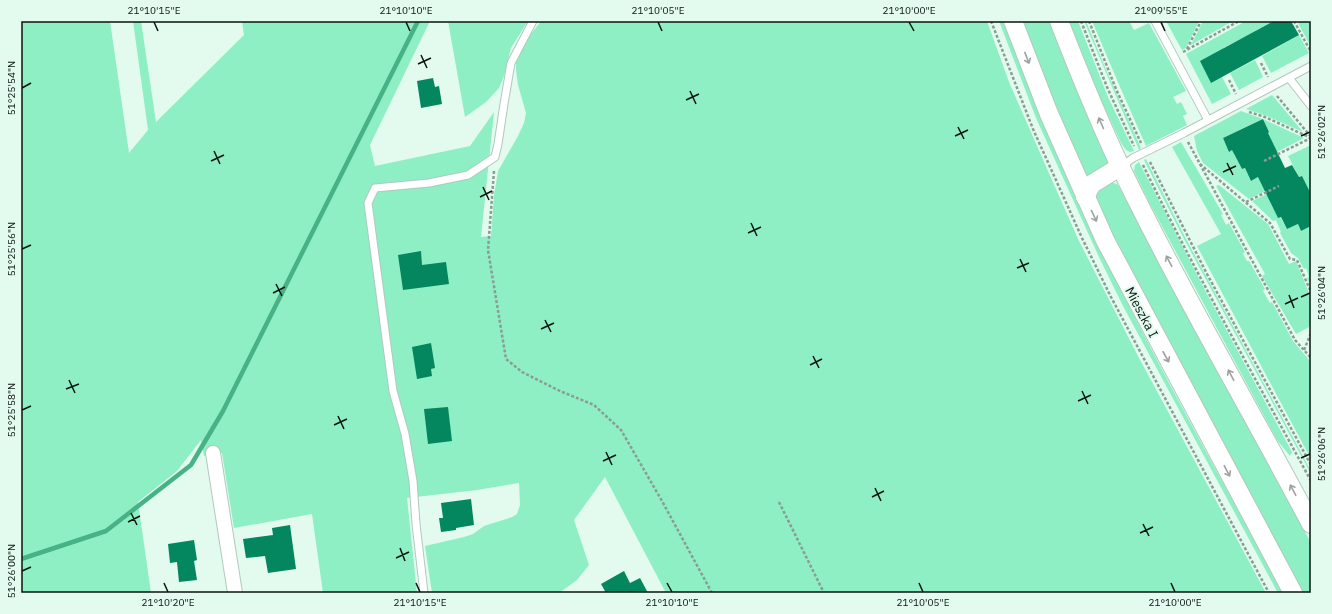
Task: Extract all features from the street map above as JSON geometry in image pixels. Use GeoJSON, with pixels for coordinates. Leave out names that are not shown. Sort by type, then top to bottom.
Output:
{"type":"FeatureCollection","features":[{"type":"Feature","properties":{"kind":"street","name":"Mieszka I"},"geometry":{"type":"LineString","coordinates":[[1013,21],[1033,75],[1105,240],[1293,593]]}},
{"type":"Feature","properties":{"kind":"street"},"geometry":{"type":"LineString","coordinates":[[1059,21],[1094,108],[1158,241],[1311,524]]}},
{"type":"Feature","properties":{"kind":"street"},"geometry":{"type":"LineString","coordinates":[[1085,197],[1092,184],[1121,166]]}},
{"type":"Feature","properties":{"kind":"street"},"geometry":{"type":"LineString","coordinates":[[213,453],[235,593]]}},
{"type":"Feature","properties":{"kind":"lane"},"geometry":{"type":"LineString","coordinates":[[424,593],[416,524],[413,481],[404,434],[393,391],[368,203],[375,188],[429,183],[468,175],[495,157],[511,64],[534,21]]}},
{"type":"Feature","properties":{"kind":"lane"},"geometry":{"type":"LineString","coordinates":[[1155,21],[1208,120]]}},
{"type":"Feature","properties":{"kind":"lane"},"geometry":{"type":"LineString","coordinates":[[1121,166],[1311,66]]}},
{"type":"Feature","properties":{"kind":"lane"},"geometry":{"type":"LineString","coordinates":[[1289,78],[1311,106]]}},
{"type":"Feature","properties":{"kind":"path"},"geometry":{"type":"LineString","coordinates":[[1081,21],[1107,87],[1311,466]]}},
{"type":"Feature","properties":{"kind":"path"},"geometry":{"type":"LineString","coordinates":[[1089,21],[1142,154],[1195,268],[1311,481]]}},
{"type":"Feature","properties":{"kind":"path"},"geometry":{"type":"LineString","coordinates":[[1187,50],[1201,21]]}},
{"type":"Feature","properties":{"kind":"path"},"geometry":{"type":"LineString","coordinates":[[1178,48],[1181,53],[1239,21]]}},
{"type":"Feature","properties":{"kind":"path"},"geometry":{"type":"LineString","coordinates":[[1294,21],[1311,52]]}},
{"type":"Feature","properties":{"kind":"path"},"geometry":{"type":"LineString","coordinates":[[1261,63],[1269,78],[1262,82]]}},
{"type":"Feature","properties":{"kind":"path"},"geometry":{"type":"LineString","coordinates":[[1229,80],[1236,96]]}},
{"type":"Feature","properties":{"kind":"path"},"geometry":{"type":"LineString","coordinates":[[1270,88],[1311,138]]}},
{"type":"Feature","properties":{"kind":"path"},"geometry":{"type":"LineString","coordinates":[[1231,98],[1243,92]]}},
{"type":"Feature","properties":{"kind":"path"},"geometry":{"type":"LineString","coordinates":[[1234,107],[1265,117],[1311,138]]}},
{"type":"Feature","properties":{"kind":"path"},"geometry":{"type":"LineString","coordinates":[[1184,133],[1295,340],[1311,358]]}},
{"type":"Feature","properties":{"kind":"path"},"geometry":{"type":"LineString","coordinates":[[1264,161],[1311,138]]}},
{"type":"Feature","properties":{"kind":"path"},"geometry":{"type":"LineString","coordinates":[[495,157],[488,250],[506,360],[522,372],[560,391],[594,405],[621,430],[712,593]]}},
{"type":"Feature","properties":{"kind":"path"},"geometry":{"type":"LineString","coordinates":[[1200,164],[1270,223],[1290,258],[1297,260],[1311,292]]}},
{"type":"Feature","properties":{"kind":"path"},"geometry":{"type":"LineString","coordinates":[[1246,202],[1279,186]]}},
{"type":"Feature","properties":{"kind":"path"},"geometry":{"type":"LineString","coordinates":[[1304,350],[1311,333]]}},
{"type":"Feature","properties":{"kind":"path"},"geometry":{"type":"LineString","coordinates":[[779,502],[824,593]]}},
{"type":"Feature","properties":{"kind":"green space"},"geometry":{"type":"Polygon","coordinates":[[[21,21],[110,21],[129,153],[148,130],[133,21],[141,21],[156,122],[244,35],[242,21],[430,21],[370,145],[375,166],[470,146],[494,112],[481,237],[491,236],[494,195],[498,171],[518,136],[524,123],[526,113],[518,85],[516,62],[528,38],[541,21],[987,21],[1009,82],[1079,241],[1138,356],[1266,593],[666,593],[605,477],[574,520],[589,565],[577,580],[559,593],[432,593],[425,546],[473,534],[484,526],[517,514],[520,505],[519,483],[477,490],[407,498],[417,593],[323,593],[312,514],[234,528],[222,453],[204,456],[201,440],[177,471],[138,502],[151,593],[21,593],[21,21]]]}},
{"type":"Feature","properties":{"kind":"green space"},"geometry":{"type":"Polygon","coordinates":[[[448,21],[528,21],[511,48],[504,76],[499,88],[486,102],[465,117],[448,21]]]}},
{"type":"Feature","properties":{"kind":"green space"},"geometry":{"type":"Polygon","coordinates":[[[999,21],[1004,21],[1032,96],[1063,169],[1132,312],[1283,593],[1278,593],[1123,306],[1098,255],[1036,118],[999,21]]]}},
{"type":"Feature","properties":{"kind":"green space"},"geometry":{"type":"Polygon","coordinates":[[[1023,21],[1050,21],[1109,161],[1108,165],[1086,177],[1037,60],[1023,21]]]}},
{"type":"Feature","properties":{"kind":"green space"},"geometry":{"type":"Polygon","coordinates":[[[1069,21],[1078,21],[1108,97],[1134,151],[1130,152],[1126,150],[1121,143],[1101,100],[1069,21]]]}},
{"type":"Feature","properties":{"kind":"green space"},"geometry":{"type":"Polygon","coordinates":[[[1084,21],[1086,21],[1141,148],[1139,150],[1084,21]]]}},
{"type":"Feature","properties":{"kind":"green space"},"geometry":{"type":"Polygon","coordinates":[[[1092,21],[1129,21],[1134,30],[1149,23],[1186,91],[1173,97],[1177,104],[1181,102],[1187,114],[1183,116],[1187,125],[1146,146],[1092,21]]]}},
{"type":"Feature","properties":{"kind":"green space"},"geometry":{"type":"Polygon","coordinates":[[[1166,21],[1199,21],[1186,48],[1182,50],[1166,21]]]}},
{"type":"Feature","properties":{"kind":"green space"},"geometry":{"type":"Polygon","coordinates":[[[1203,21],[1233,21],[1191,45],[1203,21]]]}},
{"type":"Feature","properties":{"kind":"green space"},"geometry":{"type":"Polygon","coordinates":[[[1246,21],[1274,21],[1255,31],[1257,34],[1243,38],[1223,48],[1222,77],[1231,94],[1212,104],[1186,54],[1246,21]]]}},
{"type":"Feature","properties":{"kind":"green space"},"geometry":{"type":"Polygon","coordinates":[[[1301,21],[1311,21],[1311,47],[1298,23],[1301,21]]]}},
{"type":"Feature","properties":{"kind":"green space"},"geometry":{"type":"Polygon","coordinates":[[[1299,35],[1309,53],[1271,73],[1262,56],[1299,35]]]}},
{"type":"Feature","properties":{"kind":"green space"},"geometry":{"type":"Polygon","coordinates":[[[1255,60],[1263,77],[1239,90],[1230,73],[1255,60]]]}},
{"type":"Feature","properties":{"kind":"green space"},"geometry":{"type":"Polygon","coordinates":[[[1272,95],[1303,132],[1267,116],[1246,109],[1272,95]]]}},
{"type":"Feature","properties":{"kind":"green space"},"geometry":{"type":"Polygon","coordinates":[[[1241,111],[1263,119],[1223,138],[1229,151],[1235,149],[1234,154],[1242,169],[1245,168],[1251,181],[1268,172],[1275,186],[1249,199],[1203,163],[1197,151],[1194,136],[1241,111]]]}},
{"type":"Feature","properties":{"kind":"green space"},"geometry":{"type":"Polygon","coordinates":[[[1263,119],[1304,138],[1277,152],[1269,136],[1263,135],[1269,132],[1263,119]]]}},
{"type":"Feature","properties":{"kind":"green space"},"geometry":{"type":"Polygon","coordinates":[[[1181,142],[1223,214],[1221,215],[1226,225],[1229,223],[1245,252],[1243,254],[1247,261],[1249,261],[1265,289],[1263,291],[1270,303],[1272,302],[1293,341],[1311,362],[1311,459],[1197,246],[1221,234],[1172,147],[1181,142]]]}},
{"type":"Feature","properties":{"kind":"green space"},"geometry":{"type":"Polygon","coordinates":[[[1311,145],[1311,194],[1302,176],[1299,177],[1288,156],[1311,145]]]}},
{"type":"Feature","properties":{"kind":"green space"},"geometry":{"type":"Polygon","coordinates":[[[1146,159],[1184,235],[1311,471],[1311,474],[1184,239],[1144,160],[1146,159]]]}},
{"type":"Feature","properties":{"kind":"green space"},"geometry":{"type":"Polygon","coordinates":[[[1139,162],[1207,294],[1292,452],[1290,456],[1277,440],[1149,202],[1134,171],[1135,165],[1139,162]]]}},
{"type":"Feature","properties":{"kind":"green space"},"geometry":{"type":"Polygon","coordinates":[[[1110,182],[1117,184],[1119,187],[1311,543],[1311,591],[1307,593],[1303,593],[1121,253],[1096,199],[1098,189],[1110,182]]]}},
{"type":"Feature","properties":{"kind":"green space"},"geometry":{"type":"Polygon","coordinates":[[[1219,185],[1268,224],[1289,264],[1296,261],[1311,298],[1311,326],[1296,334],[1262,276],[1265,274],[1216,186],[1219,185]]]}},
{"type":"Feature","properties":{"kind":"green space"},"geometry":{"type":"Polygon","coordinates":[[[1267,194],[1287,229],[1298,224],[1301,231],[1311,226],[1311,286],[1307,278],[1309,277],[1306,268],[1304,269],[1298,258],[1291,253],[1280,233],[1281,232],[1276,220],[1273,221],[1252,201],[1267,194]]]}},
{"type":"Feature","properties":{"kind":"building"},"geometry":{"type":"Polygon","coordinates":[[[1274,21],[1291,21],[1299,35],[1211,83],[1200,61],[1274,21]]]}},
{"type":"Feature","properties":{"kind":"building"},"geometry":{"type":"Polygon","coordinates":[[[433,78],[435,87],[439,86],[442,104],[421,108],[417,81],[433,78]]]}},
{"type":"Feature","properties":{"kind":"building"},"geometry":{"type":"Polygon","coordinates":[[[1263,119],[1285,168],[1292,165],[1299,177],[1302,176],[1311,194],[1311,226],[1301,231],[1298,224],[1287,229],[1281,217],[1278,218],[1258,177],[1251,181],[1245,168],[1242,169],[1232,150],[1229,152],[1223,138],[1263,119]]]}},
{"type":"Feature","properties":{"kind":"building"},"geometry":{"type":"Polygon","coordinates":[[[421,251],[422,265],[446,262],[449,284],[403,290],[398,255],[421,251]]]}},
{"type":"Feature","properties":{"kind":"building"},"geometry":{"type":"Polygon","coordinates":[[[431,343],[435,368],[431,369],[432,376],[417,379],[412,347],[431,343]]]}},
{"type":"Feature","properties":{"kind":"building"},"geometry":{"type":"Polygon","coordinates":[[[448,407],[452,441],[428,444],[424,409],[448,407]]]}},
{"type":"Feature","properties":{"kind":"building"},"geometry":{"type":"Polygon","coordinates":[[[471,499],[474,525],[441,532],[439,518],[443,518],[441,503],[471,499]]]}},
{"type":"Feature","properties":{"kind":"building"},"geometry":{"type":"Polygon","coordinates":[[[290,525],[296,569],[268,573],[265,556],[246,558],[243,539],[273,535],[272,528],[290,525]]]}},
{"type":"Feature","properties":{"kind":"building"},"geometry":{"type":"Polygon","coordinates":[[[194,540],[197,560],[194,561],[197,580],[179,582],[177,562],[170,563],[168,544],[194,540]]]}},
{"type":"Feature","properties":{"kind":"building"},"geometry":{"type":"Polygon","coordinates":[[[624,571],[630,583],[640,578],[648,593],[606,593],[601,584],[624,571]]]}},
{"type":"Feature","properties":{"kind":"waterway"},"geometry":{"type":"LineString","coordinates":[[21,559],[106,531],[191,465],[223,411],[418,21]]}}]}
